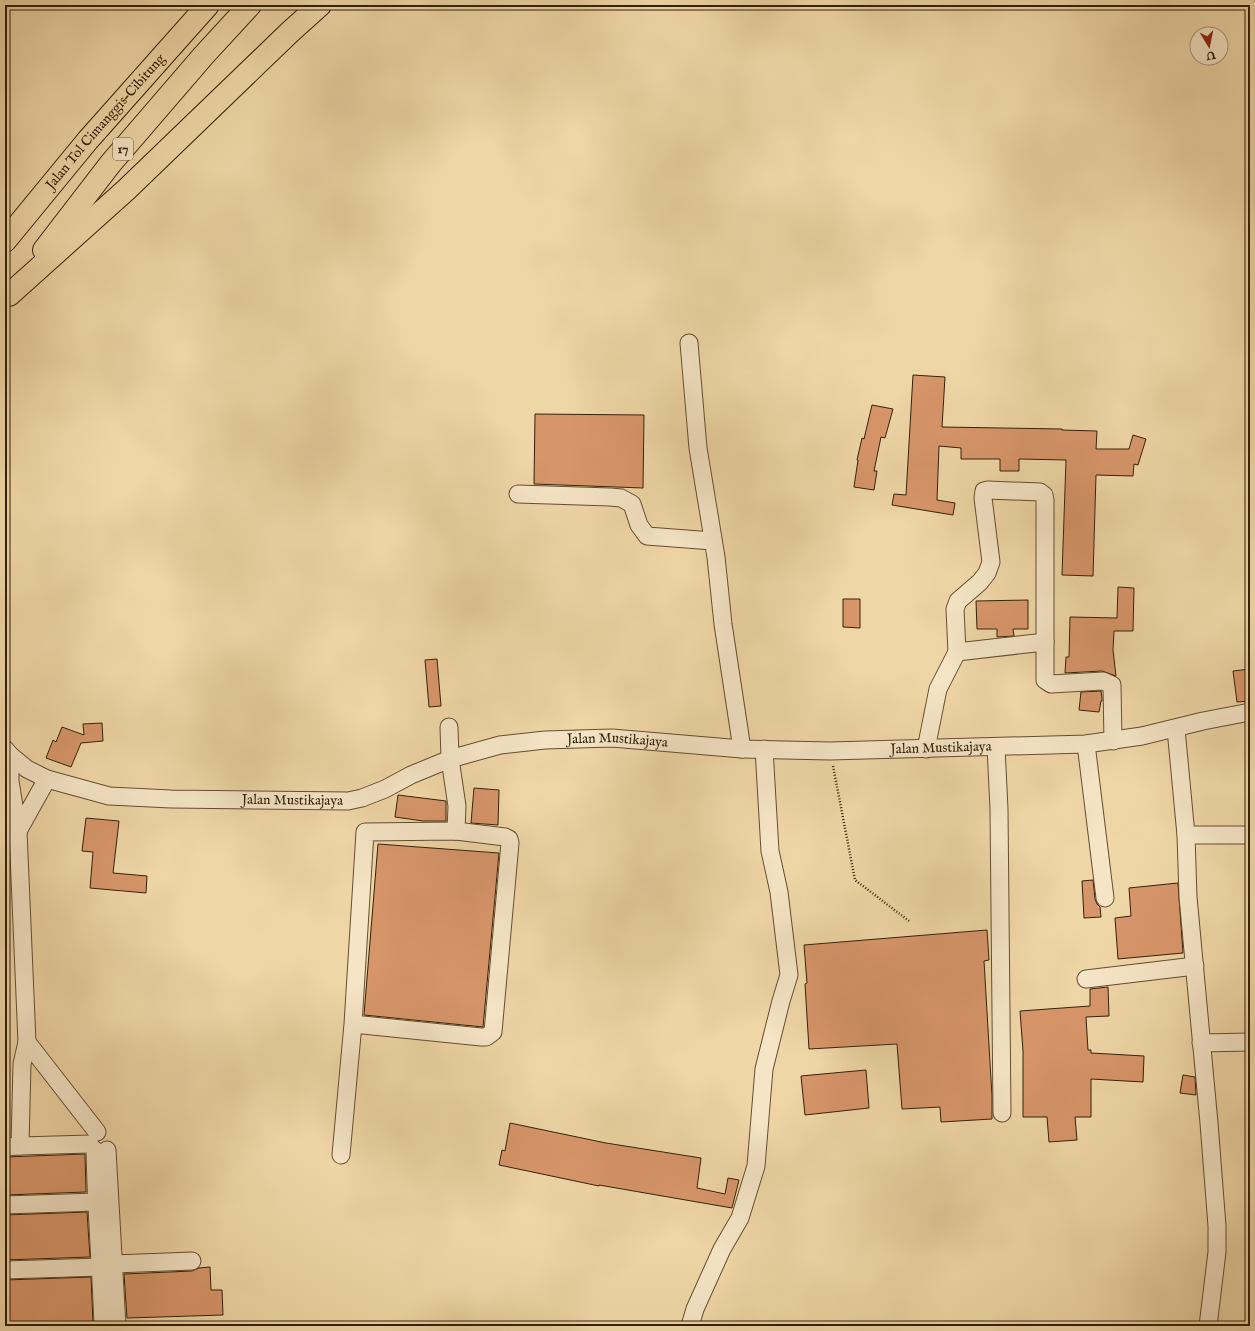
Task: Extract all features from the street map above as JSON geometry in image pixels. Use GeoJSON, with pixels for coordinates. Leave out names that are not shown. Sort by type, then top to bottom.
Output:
{"type":"FeatureCollection","features":[{"type":"Feature","properties":{"kind":"highway"},"geometry":{"type":"LineString","coordinates":[[177,38],[203,5]]}},
{"type":"Feature","properties":{"kind":"highway","name":"Jalan Tol Cimanggis–Cibitung"},"geometry":{"type":"LineString","coordinates":[[5,241],[88,140],[177,38],[208,5]]}},
{"type":"Feature","properties":{"kind":"highway","name":"17"},"geometry":{"type":"LineString","coordinates":[[7,298],[111,163],[204,55],[250,5]]}},
{"type":"Feature","properties":{"kind":"highway"},"geometry":{"type":"LineString","coordinates":[[7,298],[126,190],[320,5]]}},
{"type":"Feature","properties":{"kind":"street"},"geometry":{"type":"LineString","coordinates":[[689,343],[698,448],[713,541],[723,624],[742,749]]}},
{"type":"Feature","properties":{"kind":"street"},"geometry":{"type":"LineString","coordinates":[[926,749],[938,689],[957,652],[955,609],[958,601],[988,573],[991,562],[983,498],[984,492],[988,490],[1040,492],[1044,496],[1045,680],[1051,684],[1103,681],[1112,685],[1113,741]]}},
{"type":"Feature","properties":{"kind":"street"},"geometry":{"type":"LineString","coordinates":[[518,494],[610,496],[622,498],[632,504],[639,525],[647,536],[713,541]]}},
{"type":"Feature","properties":{"kind":"street"},"geometry":{"type":"LineString","coordinates":[[957,652],[1045,642]]}},
{"type":"Feature","properties":{"kind":"street","name":"Jalan Mustikajaya"},"geometry":{"type":"LineString","coordinates":[[8,752],[27,769],[47,779],[109,796],[171,799],[348,801],[362,798],[385,789],[411,775],[450,759],[500,745],[545,740],[612,738],[742,749],[830,751],[1086,744],[1113,741],[1176,729],[1203,721],[1250,712]]}},
{"type":"Feature","properties":{"kind":"street"},"geometry":{"type":"LineString","coordinates":[[449,727],[450,759],[457,806],[456,831]]}},
{"type":"Feature","properties":{"kind":"street"},"geometry":{"type":"LineString","coordinates":[[1176,729],[1186,835],[1188,897],[1210,1130],[1217,1226],[1217,1252],[1208,1326]]}},
{"type":"Feature","properties":{"kind":"street"},"geometry":{"type":"LineString","coordinates":[[1086,744],[1105,898]]}},
{"type":"Feature","properties":{"kind":"street"},"geometry":{"type":"LineString","coordinates":[[996,746],[999,809],[1002,1113]]}},
{"type":"Feature","properties":{"kind":"street"},"geometry":{"type":"LineString","coordinates":[[690,1326],[695,1309],[722,1249],[740,1218],[756,1166],[764,1069],[780,1001],[790,975],[779,892],[770,851],[764,749]]}},
{"type":"Feature","properties":{"kind":"street"},"geometry":{"type":"LineString","coordinates":[[8,752],[10,781],[8,795],[18,831],[27,1042],[22,1064],[12,1146],[97,1144]]}},
{"type":"Feature","properties":{"kind":"street"},"geometry":{"type":"LineString","coordinates":[[18,831],[47,779]]}},
{"type":"Feature","properties":{"kind":"street"},"geometry":{"type":"LineString","coordinates":[[341,1155],[353,1024],[365,832],[456,831],[505,837],[509,839],[510,843],[492,1032],[486,1037],[481,1037],[353,1024]]}},
{"type":"Feature","properties":{"kind":"street"},"geometry":{"type":"LineString","coordinates":[[1186,835],[1250,834]]}},
{"type":"Feature","properties":{"kind":"street"},"geometry":{"type":"LineString","coordinates":[[1086,979],[1195,966]]}},
{"type":"Feature","properties":{"kind":"street"},"geometry":{"type":"LineString","coordinates":[[27,1042],[97,1144],[108,1266],[103,1326]]}},
{"type":"Feature","properties":{"kind":"street"},"geometry":{"type":"LineString","coordinates":[[1201,1043],[1250,1042]]}},
{"type":"Feature","properties":{"kind":"street"},"geometry":{"type":"LineString","coordinates":[[97,1144],[96,1202],[117,1326]]}},
{"type":"Feature","properties":{"kind":"street"},"geometry":{"type":"LineString","coordinates":[[5,1205],[96,1202]]}},
{"type":"Feature","properties":{"kind":"street"},"geometry":{"type":"LineString","coordinates":[[5,1270],[192,1261]]}},
{"type":"Feature","properties":{"kind":"path"},"geometry":{"type":"LineString","coordinates":[[836,776],[855,880],[909,921]]}},
{"type":"Feature","properties":{"kind":"building"},"geometry":{"type":"Polygon","coordinates":[[[913,375],[945,377],[942,427],[1097,431],[1096,449],[1129,449],[1133,435],[1146,439],[1138,465],[1134,464],[1133,476],[1096,475],[1093,576],[1062,575],[1066,460],[1019,459],[1019,471],[1000,471],[1000,459],[961,459],[961,448],[939,446],[937,500],[955,503],[953,515],[892,505],[894,494],[906,495],[913,375]]]}},
{"type":"Feature","properties":{"kind":"building"},"geometry":{"type":"Polygon","coordinates":[[[872,405],[893,409],[885,438],[881,437],[874,471],[877,471],[874,490],[854,487],[857,460],[862,438],[864,439],[872,405]]]}},
{"type":"Feature","properties":{"kind":"building"},"geometry":{"type":"Polygon","coordinates":[[[535,414],[644,415],[643,488],[534,484],[535,414]]]}},
{"type":"Feature","properties":{"kind":"building"},"geometry":{"type":"Polygon","coordinates":[[[1118,587],[1134,588],[1133,631],[1114,631],[1113,650],[1116,676],[1102,671],[1065,673],[1066,657],[1069,657],[1070,617],[1117,618],[1118,587]]]}},
{"type":"Feature","properties":{"kind":"building"},"geometry":{"type":"Polygon","coordinates":[[[843,599],[860,599],[860,628],[843,627],[843,599]]]}},
{"type":"Feature","properties":{"kind":"building"},"geometry":{"type":"Polygon","coordinates":[[[1028,600],[1028,629],[1013,629],[1014,636],[997,637],[997,629],[977,629],[976,601],[1028,600]]]}},
{"type":"Feature","properties":{"kind":"building"},"geometry":{"type":"Polygon","coordinates":[[[437,659],[441,706],[429,707],[425,660],[437,659]]]}},
{"type":"Feature","properties":{"kind":"building"},"geometry":{"type":"Polygon","coordinates":[[[1250,669],[1250,701],[1237,702],[1233,671],[1250,669]]]}},
{"type":"Feature","properties":{"kind":"building"},"geometry":{"type":"Polygon","coordinates":[[[1101,691],[1102,701],[1099,712],[1079,710],[1081,692],[1101,691]]]}},
{"type":"Feature","properties":{"kind":"building"},"geometry":{"type":"Polygon","coordinates":[[[102,723],[103,741],[81,743],[71,767],[46,758],[53,740],[56,742],[62,727],[84,735],[83,724],[102,723]]]}},
{"type":"Feature","properties":{"kind":"building"},"geometry":{"type":"Polygon","coordinates":[[[474,788],[499,790],[498,825],[471,823],[474,788]]]}},
{"type":"Feature","properties":{"kind":"building"},"geometry":{"type":"Polygon","coordinates":[[[398,795],[446,801],[446,821],[423,821],[395,817],[398,795]]]}},
{"type":"Feature","properties":{"kind":"building"},"geometry":{"type":"Polygon","coordinates":[[[86,818],[119,821],[113,873],[147,876],[146,893],[90,888],[93,852],[82,851],[86,818]]]}},
{"type":"Feature","properties":{"kind":"building"},"geometry":{"type":"Polygon","coordinates":[[[378,844],[499,853],[483,1027],[364,1015],[378,844]]]}},
{"type":"Feature","properties":{"kind":"building"},"geometry":{"type":"Polygon","coordinates":[[[1093,880],[1095,899],[1100,907],[1101,917],[1084,918],[1082,881],[1093,880]]]}},
{"type":"Feature","properties":{"kind":"building"},"geometry":{"type":"Polygon","coordinates":[[[1178,883],[1183,953],[1118,959],[1115,918],[1131,916],[1129,888],[1178,883]]]}},
{"type":"Feature","properties":{"kind":"building"},"geometry":{"type":"Polygon","coordinates":[[[987,930],[989,960],[984,961],[992,1119],[941,1122],[940,1107],[902,1109],[897,1044],[809,1049],[804,945],[987,930]]]}},
{"type":"Feature","properties":{"kind":"building"},"geometry":{"type":"Polygon","coordinates":[[[1108,987],[1109,1016],[1086,1017],[1088,1050],[1091,1050],[1091,1053],[1144,1056],[1143,1082],[1091,1079],[1091,1117],[1075,1117],[1077,1140],[1049,1142],[1047,1117],[1023,1117],[1023,1051],[1020,1011],[1090,1006],[1090,989],[1108,987]]]}},
{"type":"Feature","properties":{"kind":"building"},"geometry":{"type":"Polygon","coordinates":[[[866,1070],[869,1108],[805,1115],[801,1076],[866,1070]]]}},
{"type":"Feature","properties":{"kind":"building"},"geometry":{"type":"Polygon","coordinates":[[[1183,1075],[1195,1077],[1196,1095],[1180,1093],[1183,1075]]]}},
{"type":"Feature","properties":{"kind":"building"},"geometry":{"type":"Polygon","coordinates":[[[510,1123],[606,1143],[701,1158],[697,1188],[725,1194],[728,1178],[739,1180],[732,1208],[599,1186],[499,1165],[502,1150],[505,1151],[510,1123]]]}},
{"type":"Feature","properties":{"kind":"building"},"geometry":{"type":"Polygon","coordinates":[[[85,1154],[86,1192],[5,1195],[5,1157],[85,1154]]]}},
{"type":"Feature","properties":{"kind":"building"},"geometry":{"type":"Polygon","coordinates":[[[87,1212],[90,1257],[5,1260],[5,1215],[87,1212]]]}},
{"type":"Feature","properties":{"kind":"building"},"geometry":{"type":"Polygon","coordinates":[[[210,1267],[211,1290],[222,1290],[223,1315],[127,1318],[124,1274],[192,1271],[199,1268],[210,1267]]]}},
{"type":"Feature","properties":{"kind":"building"},"geometry":{"type":"Polygon","coordinates":[[[91,1277],[93,1323],[5,1326],[5,1280],[91,1277]]]}}]}
